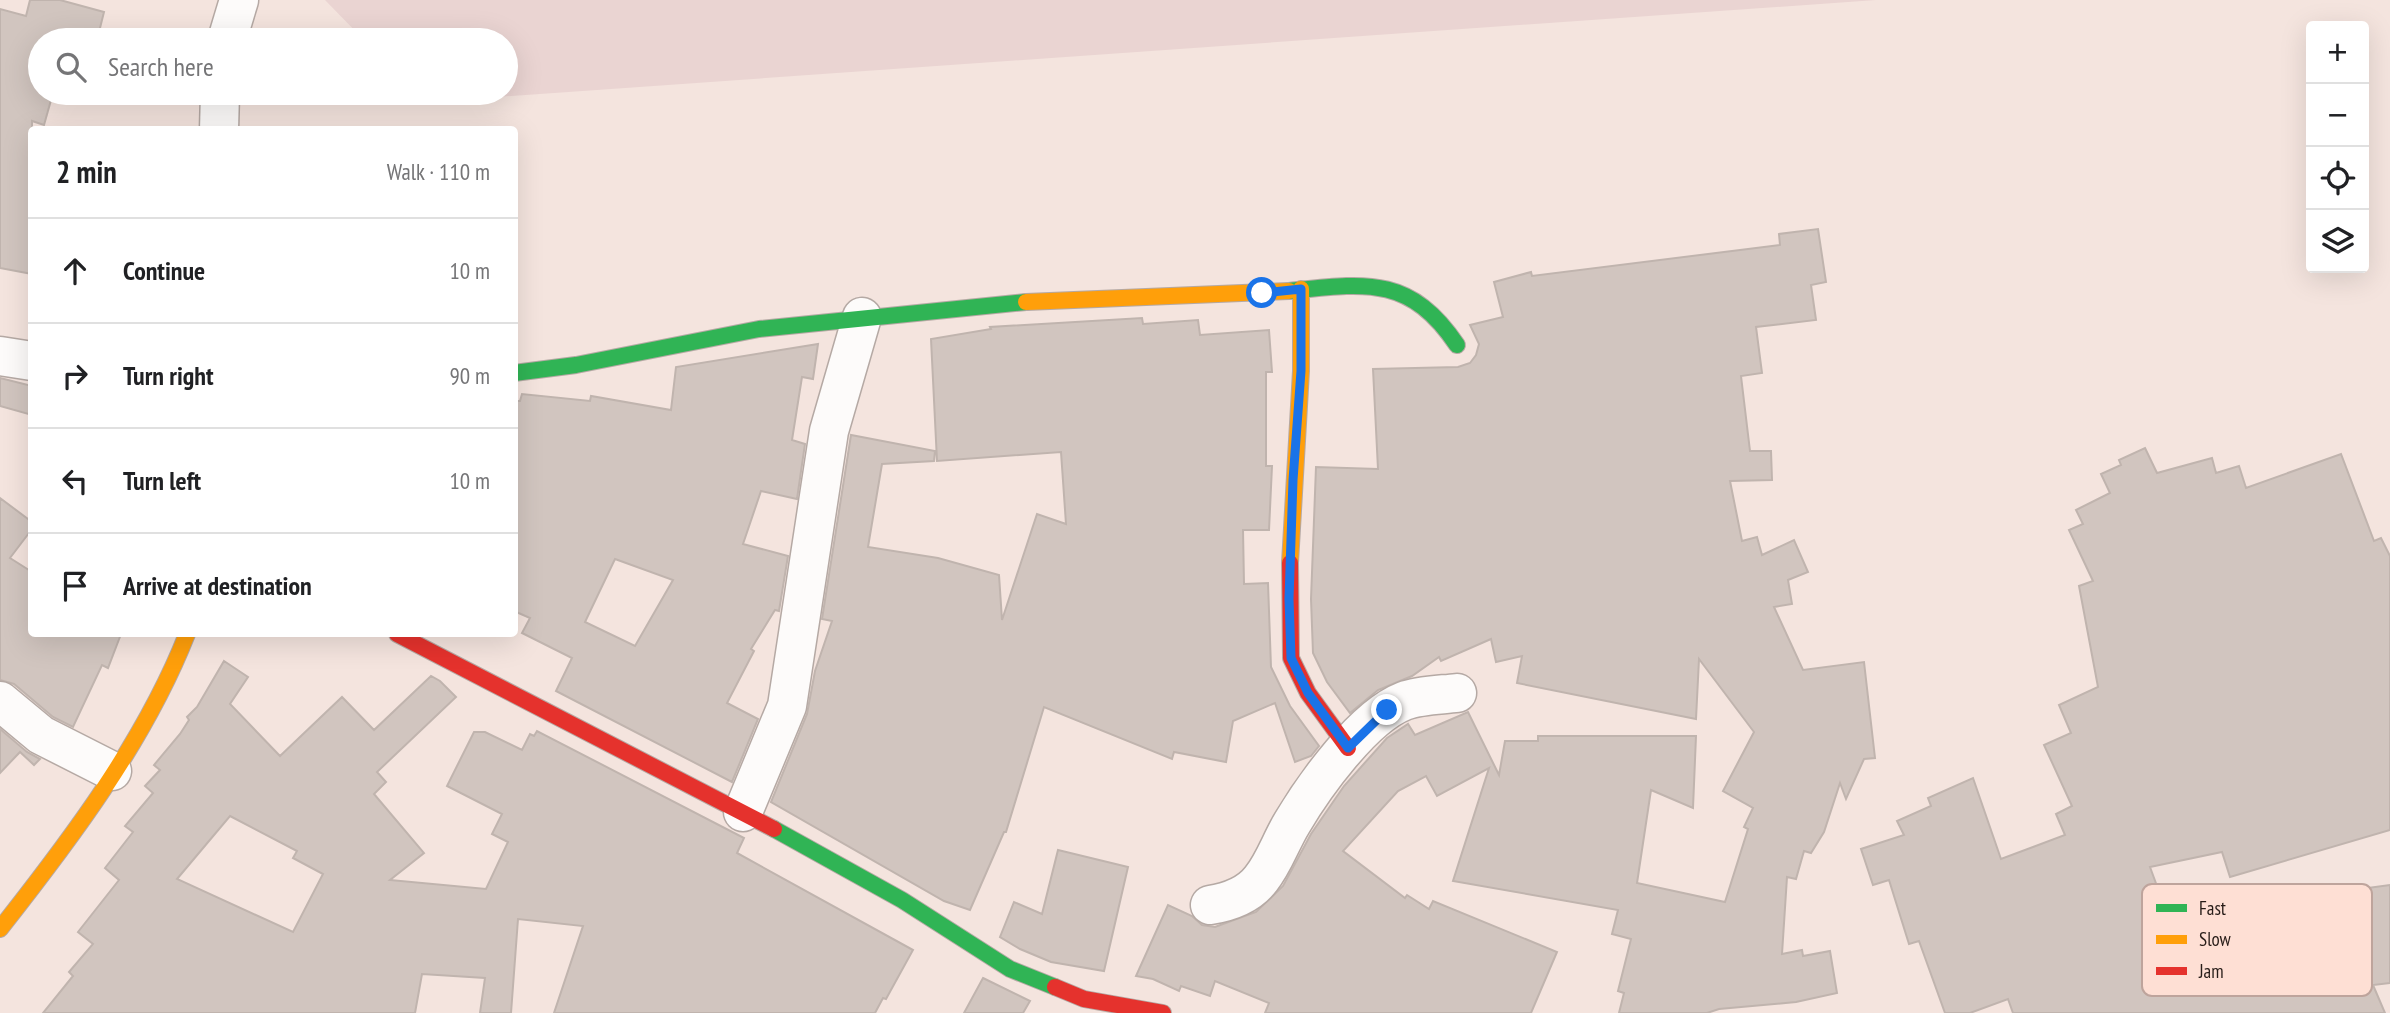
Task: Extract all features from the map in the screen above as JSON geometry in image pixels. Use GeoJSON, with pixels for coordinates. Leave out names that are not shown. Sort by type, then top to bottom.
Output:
{"type":"FeatureCollection","features":[{"type":"Feature","properties":{"kind":"street"},"geometry":{"type":"LineString","coordinates":[[231,28],[239,0]]}},
{"type":"Feature","properties":{"kind":"street"},"geometry":{"type":"LineString","coordinates":[[219,126],[220,105]]}},
{"type":"Feature","properties":{"kind":"street"},"geometry":{"type":"LineString","coordinates":[[518,373],[576,366],[756,330],[862,317],[1158,293],[1262,293],[1344,283],[1392,290],[1435,311],[1457,345]]}},
{"type":"Feature","properties":{"kind":"street"},"geometry":{"type":"LineString","coordinates":[[1301,289],[1301,371],[1293,480],[1289,599],[1291,658],[1308,693],[1348,748]]}},
{"type":"Feature","properties":{"kind":"street"},"geometry":{"type":"LineString","coordinates":[[743,812],[787,706],[829,431],[862,317]]}},
{"type":"Feature","properties":{"kind":"street"},"geometry":{"type":"LineString","coordinates":[[0,356],[28,360]]}},
{"type":"Feature","properties":{"kind":"street"},"geometry":{"type":"LineString","coordinates":[[0,929],[77,831],[171,676],[186,637]]}},
{"type":"Feature","properties":{"kind":"street"},"geometry":{"type":"LineString","coordinates":[[403,637],[743,812],[902,900],[1010,968],[1084,999],[1163,1013]]}},
{"type":"Feature","properties":{"kind":"street"},"geometry":{"type":"LineString","coordinates":[[1210,905],[1230,901],[1261,880],[1292,822],[1348,748],[1387,710],[1404,701],[1457,693]]}},
{"type":"Feature","properties":{"kind":"street"},"geometry":{"type":"LineString","coordinates":[[0,701],[41,735],[112,772]]}},
{"type":"Feature","properties":{"kind":"shaded area"},"geometry":{"type":"Polygon","coordinates":[[[325,0],[1876,0],[518,95],[518,28],[352,28],[325,0]]]}},
{"type":"Feature","properties":{"kind":"building"},"geometry":{"type":"Polygon","coordinates":[[[30,0],[60,0],[104,12],[100,28],[28,28],[28,105],[50,105],[44,125],[32,121],[32,126],[28,126],[28,273],[0,268],[0,9],[26,16],[30,0]]]}},
{"type":"Feature","properties":{"kind":"building"},"geometry":{"type":"Polygon","coordinates":[[[1818,229],[1826,282],[1811,285],[1816,320],[1756,327],[1762,373],[1741,376],[1750,451],[1771,451],[1772,480],[1730,481],[1742,541],[1757,537],[1762,555],[1794,540],[1808,572],[1788,580],[1792,604],[1774,607],[1803,670],[1864,662],[1875,758],[1864,759],[1846,799],[1840,783],[1824,832],[1811,853],[1804,851],[1796,879],[1787,877],[1782,954],[1802,950],[1803,956],[1830,951],[1837,993],[1796,1002],[1719,1009],[1707,1013],[1619,1013],[1624,993],[1618,991],[1631,939],[1612,934],[1618,910],[1453,881],[1489,768],[1437,796],[1426,776],[1398,791],[1343,851],[1405,898],[1407,895],[1429,909],[1433,901],[1557,952],[1531,1013],[1265,1013],[1269,1003],[1215,981],[1210,996],[1181,986],[1179,991],[1153,979],[1136,976],[1168,905],[1192,916],[1202,925],[1215,927],[1256,912],[1283,886],[1311,834],[1344,786],[1387,738],[1408,724],[1415,735],[1468,712],[1499,775],[1505,741],[1538,741],[1538,736],[1696,736],[1693,808],[1651,790],[1637,883],[1725,902],[1748,829],[1744,827],[1753,808],[1723,791],[1754,732],[1699,659],[1696,719],[1517,683],[1522,656],[1496,662],[1491,639],[1441,661],[1439,657],[1412,676],[1378,690],[1350,713],[1327,682],[1313,653],[1311,599],[1316,467],[1378,469],[1373,369],[1458,367],[1470,363],[1479,344],[1470,325],[1503,317],[1494,282],[1531,272],[1532,276],[1780,245],[1779,234],[1818,229]]]}},
{"type":"Feature","properties":{"kind":"building"},"geometry":{"type":"Polygon","coordinates":[[[1142,318],[1143,324],[1198,320],[1200,335],[1269,330],[1272,372],[1266,372],[1266,466],[1272,466],[1269,530],[1243,530],[1244,584],[1268,583],[1271,667],[1290,706],[1319,746],[1311,756],[1295,762],[1275,703],[1233,721],[1226,762],[1174,752],[1172,759],[1044,707],[1006,832],[970,910],[944,901],[771,802],[807,714],[815,671],[832,621],[822,619],[851,435],[935,451],[934,461],[882,464],[868,547],[938,558],[999,575],[1002,620],[1037,514],[1066,524],[1061,452],[937,461],[931,339],[991,329],[990,327],[1142,318]]]}},
{"type":"Feature","properties":{"kind":"building"},"geometry":{"type":"Polygon","coordinates":[[[818,344],[813,379],[802,377],[792,440],[805,444],[797,499],[761,491],[743,544],[788,556],[779,611],[775,610],[751,649],[754,651],[727,703],[758,719],[732,782],[556,691],[572,658],[522,633],[530,618],[518,613],[518,401],[522,394],[590,401],[591,396],[671,410],[676,367],[818,344]],[[615,559],[585,622],[635,646],[673,580],[615,559]]]}},
{"type":"Feature","properties":{"kind":"building"},"geometry":{"type":"Polygon","coordinates":[[[0,378],[28,385],[28,414],[0,406],[0,378]]]}},
{"type":"Feature","properties":{"kind":"building"},"geometry":{"type":"Polygon","coordinates":[[[2145,448],[2157,473],[2212,458],[2216,473],[2239,466],[2246,488],[2341,454],[2374,541],[2381,538],[2390,556],[2390,830],[2230,877],[2222,852],[2150,867],[2156,884],[2142,884],[2142,996],[2372,996],[2372,887],[2390,885],[2390,983],[2373,985],[2385,1013],[2013,1013],[2008,999],[1970,1013],[1945,1013],[1919,941],[1909,944],[1889,880],[1873,885],[1861,849],[1904,835],[1897,821],[1931,806],[1928,798],[1973,778],[2001,859],[2065,835],[2056,814],[2072,806],[2044,745],[2071,733],[2059,705],[2098,687],[2079,586],[2093,581],[2069,530],[2083,524],[2076,510],[2110,493],[2101,474],[2121,465],[2119,460],[2145,448]]]}},
{"type":"Feature","properties":{"kind":"building"},"geometry":{"type":"Polygon","coordinates":[[[0,498],[28,519],[28,534],[10,558],[28,569],[28,637],[120,637],[108,668],[102,665],[73,727],[53,717],[14,684],[0,680],[0,498]]]}},
{"type":"Feature","properties":{"kind":"building"},"geometry":{"type":"Polygon","coordinates":[[[224,661],[248,677],[230,704],[280,756],[342,697],[374,730],[431,676],[456,697],[377,772],[386,782],[374,794],[424,853],[390,880],[486,889],[508,842],[492,834],[502,814],[447,786],[474,732],[485,732],[522,750],[530,734],[534,736],[537,731],[744,838],[737,853],[913,950],[886,999],[883,998],[875,1013],[554,1013],[583,926],[518,919],[511,1013],[480,1013],[485,978],[422,974],[415,1013],[43,1013],[73,976],[69,972],[93,944],[78,932],[119,880],[105,868],[133,832],[125,826],[153,793],[145,786],[160,770],[154,765],[180,734],[189,720],[187,717],[197,707],[224,661]],[[230,816],[177,879],[293,932],[323,874],[293,858],[297,851],[230,816]]]}},
{"type":"Feature","properties":{"kind":"building"},"geometry":{"type":"Polygon","coordinates":[[[0,729],[27,752],[40,759],[34,765],[20,752],[0,773],[0,729]]]}},
{"type":"Feature","properties":{"kind":"building"},"geometry":{"type":"Polygon","coordinates":[[[1058,850],[1128,867],[1104,971],[1051,962],[1000,937],[1014,902],[1042,914],[1058,850]]]}},
{"type":"Feature","properties":{"kind":"building"},"geometry":{"type":"Polygon","coordinates":[[[983,978],[1030,1001],[1023,1013],[964,1013],[983,978]]]}},
{"type":"Feature","properties":{"kind":"traffic: fast"},"geometry":{"type":"LineString","coordinates":[[1289,291],[1363,286],[1403,295],[1422,306],[1457,345]]}},
{"type":"Feature","properties":{"kind":"traffic: fast"},"geometry":{"type":"LineString","coordinates":[[518,372],[576,365],[759,329],[1026,302]]}},
{"type":"Feature","properties":{"kind":"traffic: fast"},"geometry":{"type":"LineString","coordinates":[[774,829],[902,900],[1010,969],[1055,987]]}},
{"type":"Feature","properties":{"kind":"traffic: slow"},"geometry":{"type":"LineString","coordinates":[[1290,563],[1301,371],[1301,289]]}},
{"type":"Feature","properties":{"kind":"traffic: slow"},"geometry":{"type":"LineString","coordinates":[[1026,302],[1289,291]]}},
{"type":"Feature","properties":{"kind":"traffic: slow"},"geometry":{"type":"LineString","coordinates":[[0,929],[79,824],[128,751],[170,674],[186,637]]}},
{"type":"Feature","properties":{"kind":"traffic: jam"},"geometry":{"type":"LineString","coordinates":[[1290,563],[1291,658],[1308,693],[1348,748]]}},
{"type":"Feature","properties":{"kind":"traffic: jam"},"geometry":{"type":"LineString","coordinates":[[403,637],[774,829]]}},
{"type":"Feature","properties":{"kind":"traffic: jam"},"geometry":{"type":"LineString","coordinates":[[1055,987],[1084,999],[1163,1013]]}},
{"type":"Feature","properties":{"kind":"route"},"geometry":{"type":"LineString","coordinates":[[1262,293],[1301,289],[1299,431],[1293,480],[1289,599],[1291,658],[1308,693],[1348,748],[1387,710]]}}]}
